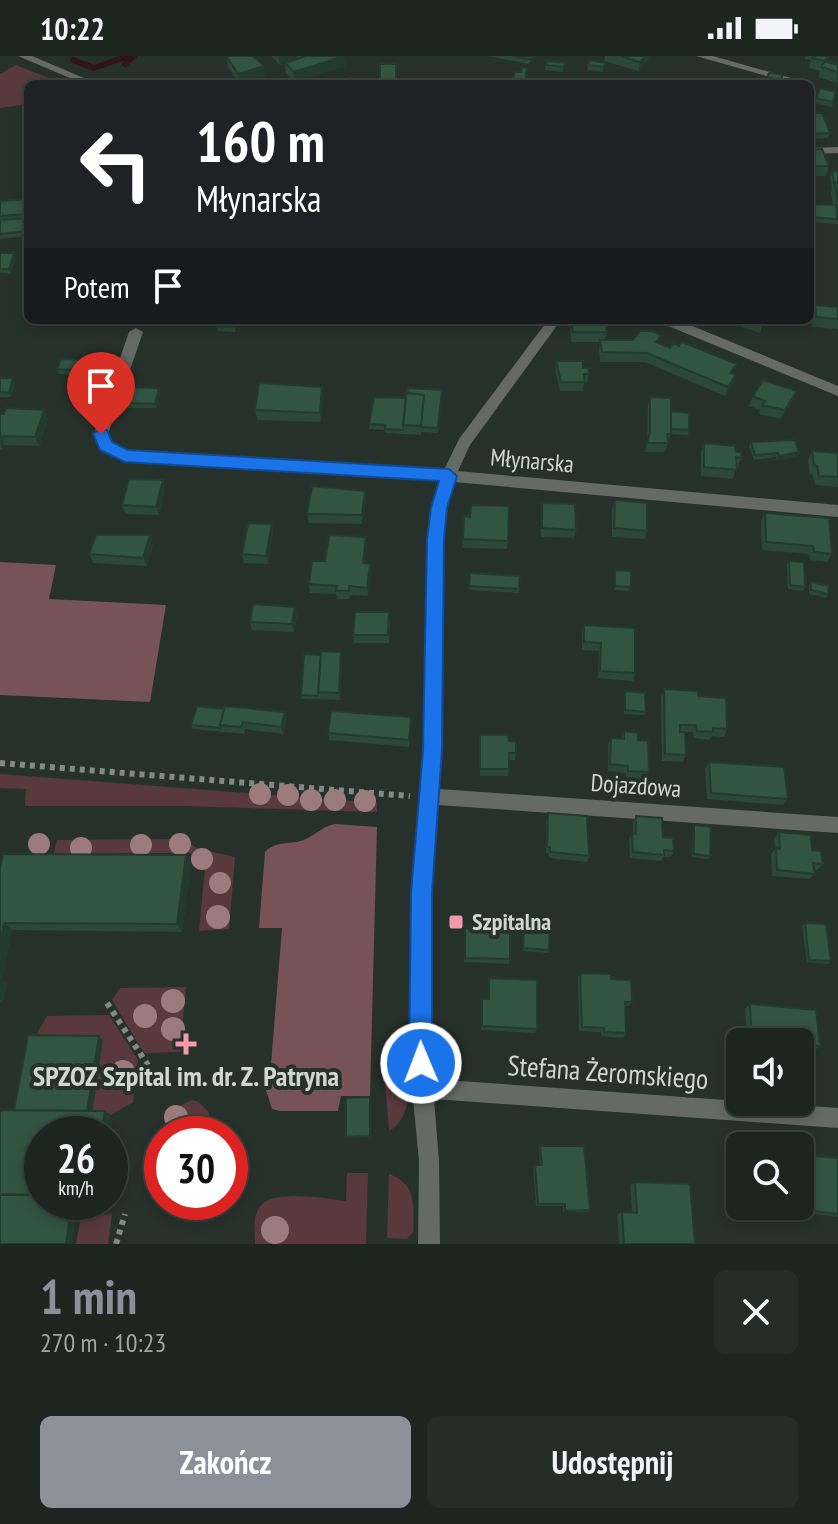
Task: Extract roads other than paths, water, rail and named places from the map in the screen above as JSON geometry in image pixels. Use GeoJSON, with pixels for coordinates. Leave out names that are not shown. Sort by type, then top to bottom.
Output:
{"type":"FeatureCollection","features":[{"type":"Feature","properties":{"kind":"street"},"geometry":{"type":"LineString","coordinates":[[23,56],[83,80]]}},
{"type":"Feature","properties":{"kind":"street"},"geometry":{"type":"LineString","coordinates":[[701,56],[794,80]]}},
{"type":"Feature","properties":{"kind":"street"},"geometry":{"type":"LineString","coordinates":[[814,86],[824,89]]}},
{"type":"Feature","properties":{"kind":"street"},"geometry":{"type":"LineString","coordinates":[[814,151],[838,150]]}},
{"type":"Feature","properties":{"kind":"street"},"geometry":{"type":"LineString","coordinates":[[429,1244],[429,1161],[422,1088],[421,893],[429,796],[436,529],[449,476],[470,434],[552,324]]}},
{"type":"Feature","properties":{"kind":"street"},"geometry":{"type":"LineString","coordinates":[[676,324],[838,391]]}},
{"type":"Feature","properties":{"kind":"street","name":"Młynarska"},"geometry":{"type":"LineString","coordinates":[[136,332],[101,434],[105,445],[125,456],[449,476],[838,511]]}},
{"type":"Feature","properties":{"kind":"street","name":"Dojazdowa"},"geometry":{"type":"LineString","coordinates":[[429,796],[838,825]]}},
{"type":"Feature","properties":{"kind":"street","name":"Stefana Żeromskiego"},"geometry":{"type":"LineString","coordinates":[[422,1088],[838,1118]]}},
{"type":"Feature","properties":{"kind":"waterway"},"geometry":{"type":"LineString","coordinates":[[73,60],[94,68],[128,56]]}},
{"type":"Feature","properties":{"kind":"waterway"},"geometry":{"type":"LineString","coordinates":[[125,64],[134,56]]}},
{"type":"Feature","properties":{"kind":"place","name":"Szpitalna"},"geometry":{"type":"Point","coordinates":[456,922]}},
{"type":"Feature","properties":{"kind":"place","name":"SPZOZ Szpital im. dr. Z. Patryna"},"geometry":{"type":"Point","coordinates":[186,1044]}}]}
